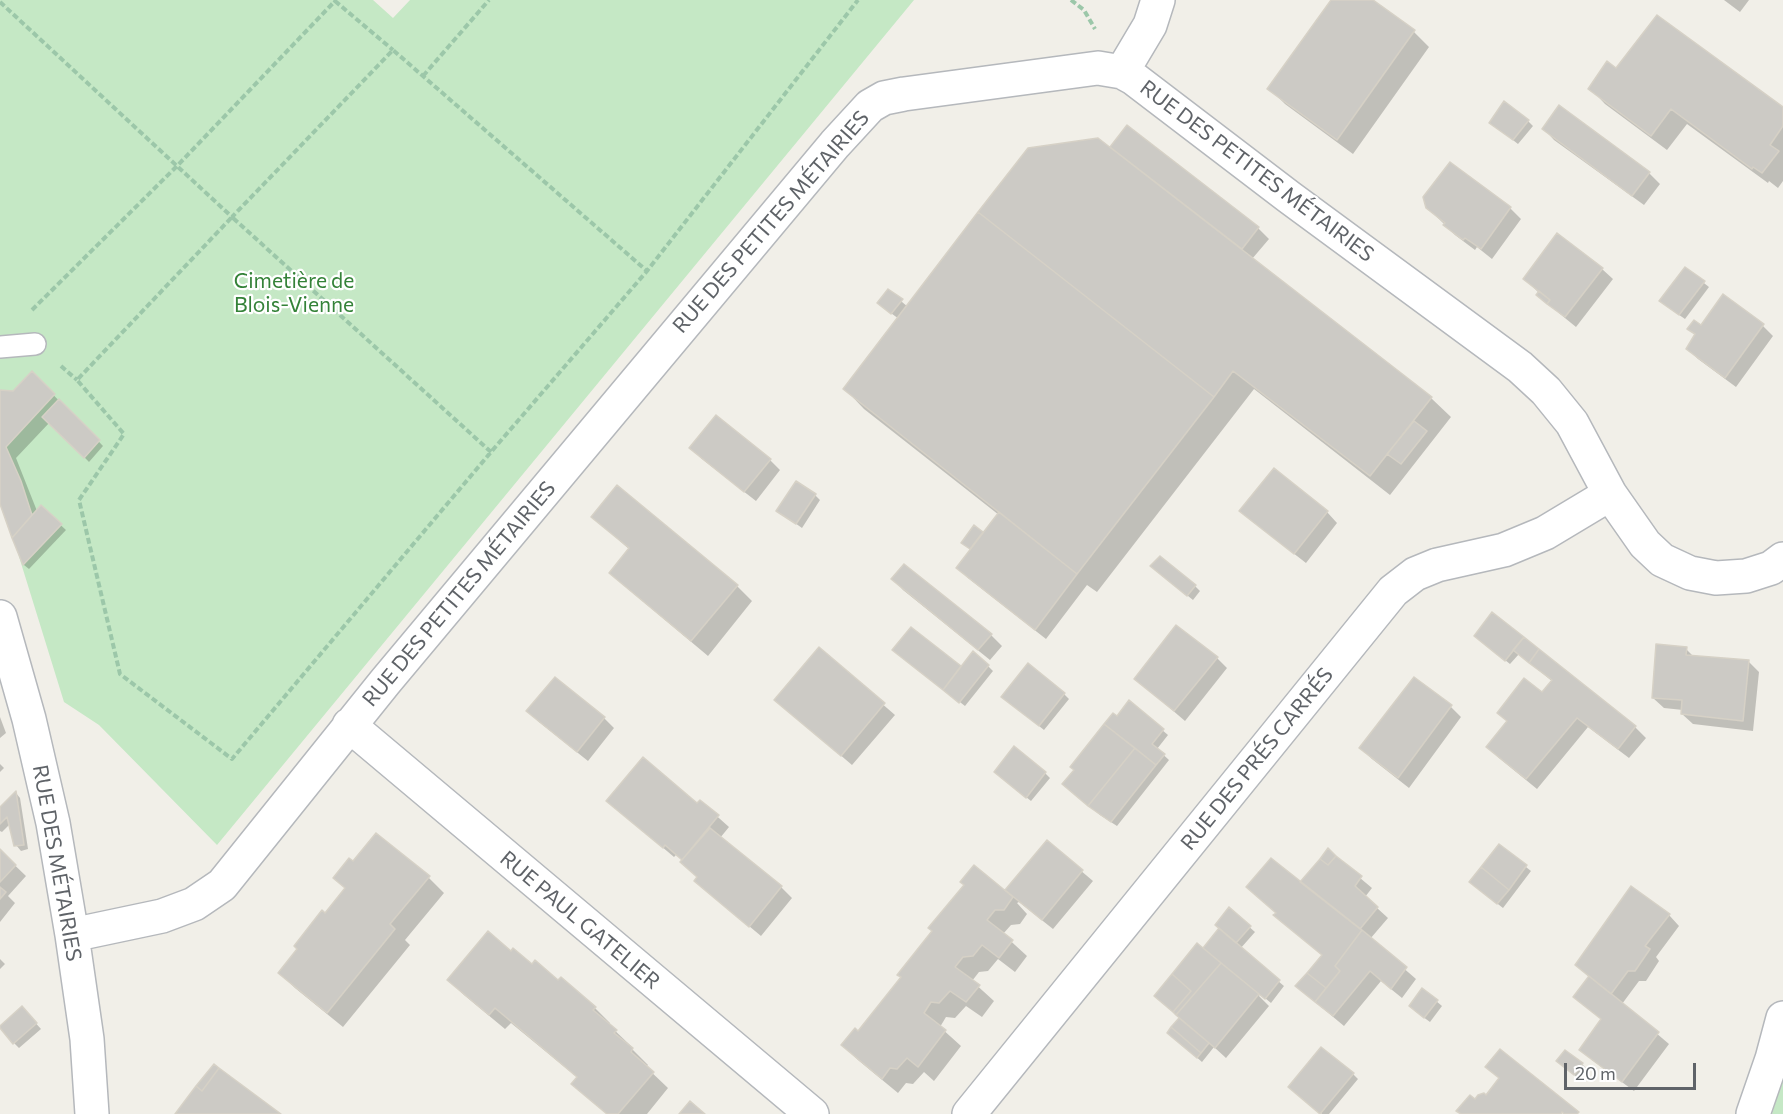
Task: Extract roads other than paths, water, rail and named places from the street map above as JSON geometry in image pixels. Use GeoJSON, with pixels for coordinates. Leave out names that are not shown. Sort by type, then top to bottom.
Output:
{"type":"FeatureCollection","features":[{"type":"Feature","properties":{"kind":"street"},"geometry":{"type":"LineString","coordinates":[[1122,72],[1150,25],[1158,0]]}},
{"type":"Feature","properties":{"kind":"street","name":"RUE DES PETITES MÉTAIRIES"},"geometry":{"type":"LineString","coordinates":[[72,935],[162,916],[194,904],[222,885],[349,725],[718,282],[835,144],[870,106],[884,98],[1077,70],[1098,68],[1122,72],[1145,86],[1289,197],[1520,367],[1546,391],[1572,423],[1610,494],[1645,544],[1662,560],[1690,573],[1716,578],[1746,576],[1771,568],[1783,560]]}},
{"type":"Feature","properties":{"kind":"street","name":"RUE DES PRÉS CARRÉS"},"geometry":{"type":"LineString","coordinates":[[969,1114],[1393,591],[1415,574],[1437,566],[1504,550],[1534,538],[1610,494]]}},
{"type":"Feature","properties":{"kind":"street","name":"RUE DES MÉTAIRIES"},"geometry":{"type":"LineString","coordinates":[[0,617],[29,719],[48,800],[72,935],[87,1039],[92,1114]]}},
{"type":"Feature","properties":{"kind":"street","name":"RUE PAUL GATELIER"},"geometry":{"type":"LineString","coordinates":[[349,725],[812,1114]]}},
{"type":"Feature","properties":{"kind":"street"},"geometry":{"type":"LineString","coordinates":[[1754,1114],[1783,1018]]}},
{"type":"Feature","properties":{"kind":"lane"},"geometry":{"type":"LineString","coordinates":[[0,347],[35,344]]}},
{"type":"Feature","properties":{"kind":"park label","name":"Cimetière de Blois-Vienne"},"geometry":{"type":"Point","coordinates":[294,293]}}]}
